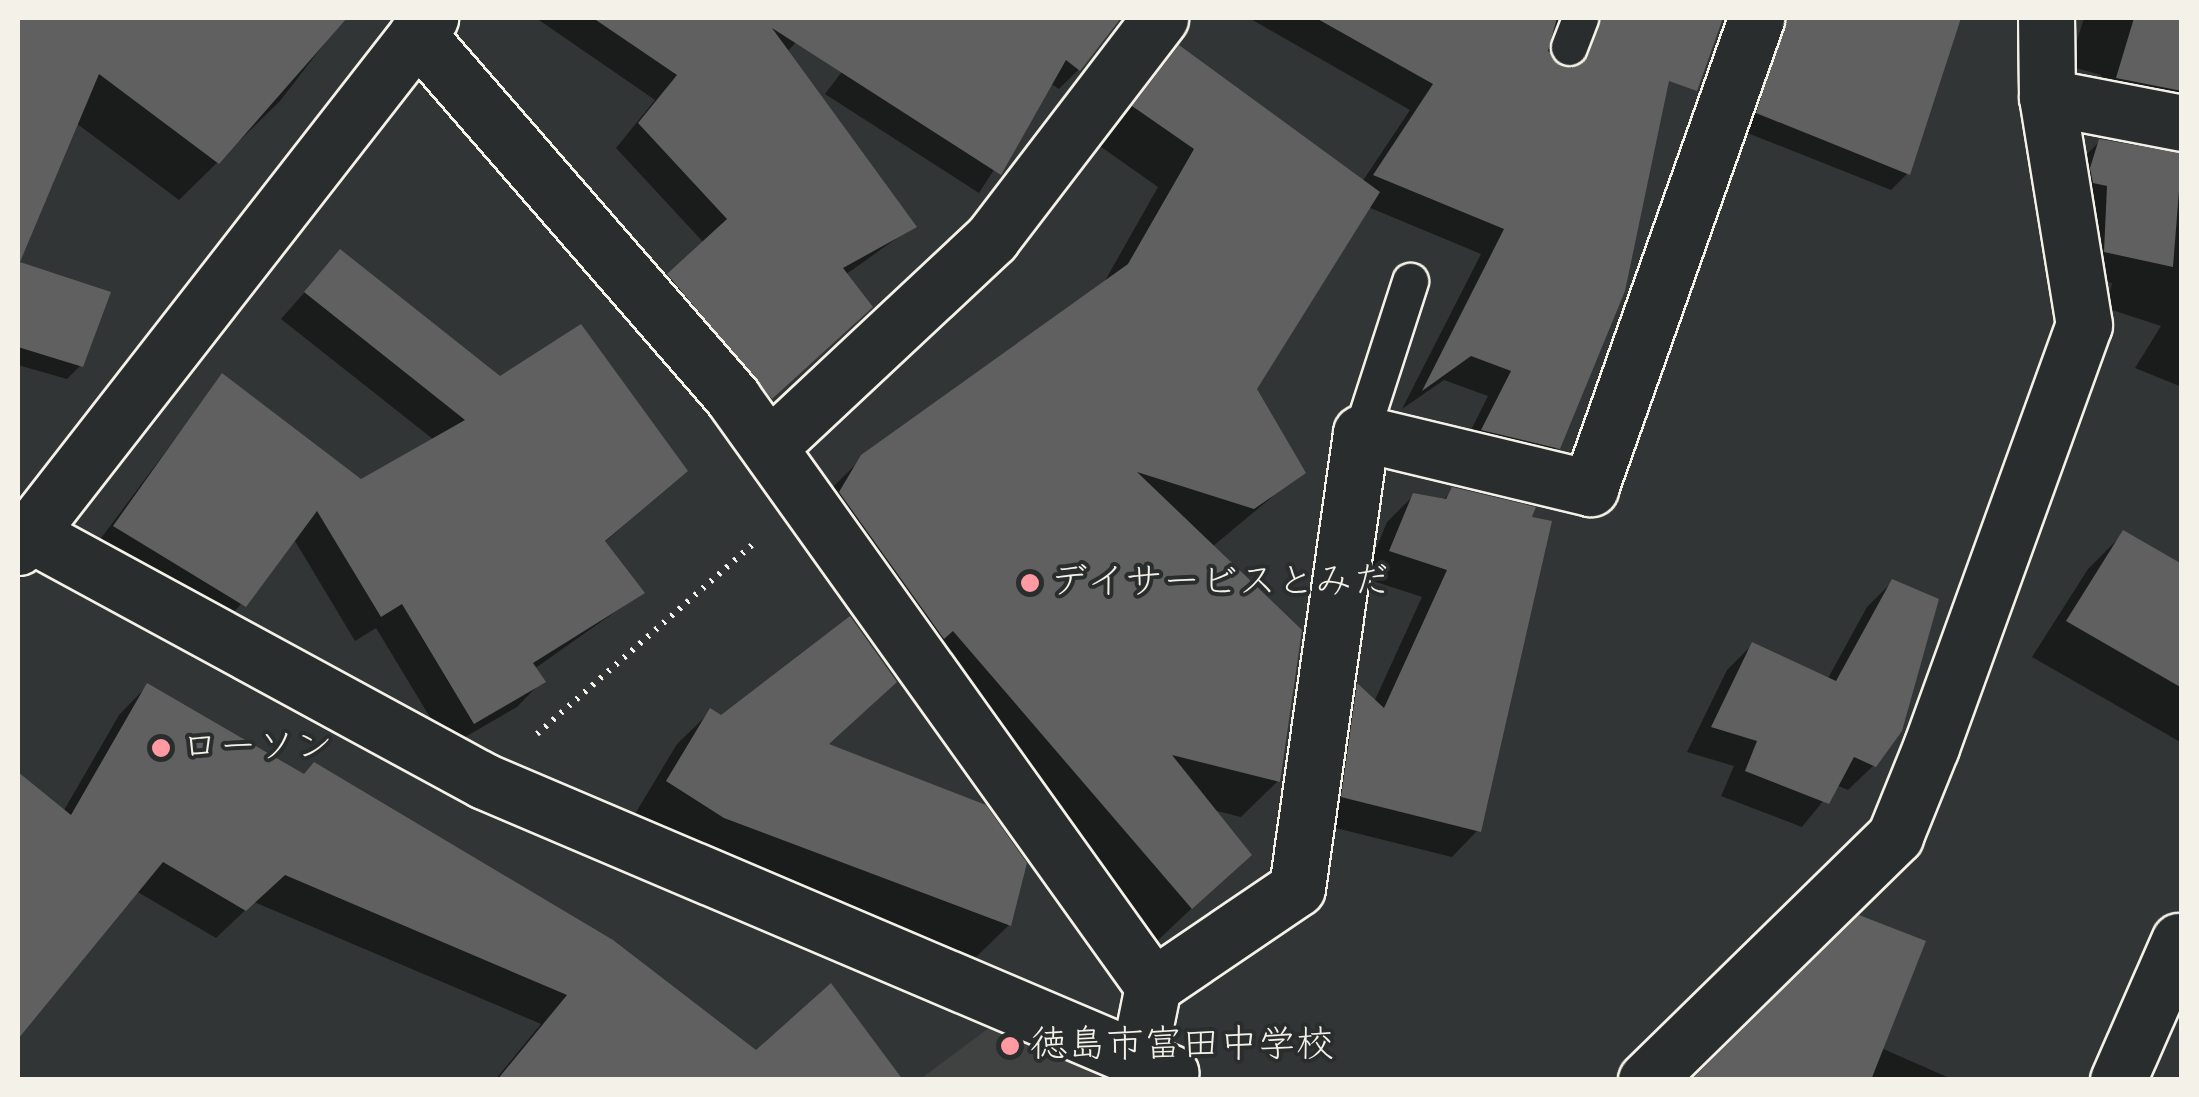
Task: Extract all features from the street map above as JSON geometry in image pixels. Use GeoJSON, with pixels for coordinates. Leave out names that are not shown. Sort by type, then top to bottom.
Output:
{"type":"FeatureCollection","features":[{"type":"Feature","properties":{"kind":"street"},"geometry":{"type":"LineString","coordinates":[[769,447],[992,238],[1160,18]]}},
{"type":"Feature","properties":{"kind":"street"},"geometry":{"type":"LineString","coordinates":[[1153,986],[1297,888],[1361,433],[1590,488],[1756,18]]}},
{"type":"Feature","properties":{"kind":"street"},"geometry":{"type":"LineString","coordinates":[[1646,1080],[1895,836],[2084,325],[2048,97],[2046,18]]}},
{"type":"Feature","properties":{"kind":"street"},"geometry":{"type":"LineString","coordinates":[[424,26],[769,447],[1153,986],[1159,1073],[484,781],[29,515],[424,26]]}},
{"type":"Feature","properties":{"kind":"street"},"geometry":{"type":"LineString","coordinates":[[2048,97],[2182,123]]}},
{"type":"Feature","properties":{"kind":"street"},"geometry":{"type":"LineString","coordinates":[[2118,1080],[2179,941]]}},
{"type":"Feature","properties":{"kind":"lane"},"geometry":{"type":"LineString","coordinates":[[1361,433],[1410,281]]}},
{"type":"Feature","properties":{"kind":"path"},"geometry":{"type":"LineString","coordinates":[[484,781],[805,498]]}},
{"type":"Feature","properties":{"kind":"shaded area","name":"徳島市富田中学校"},"geometry":{"type":"Polygon","coordinates":[[[1009,1013],[1103,1079],[919,1080],[1009,1013]]]}},
{"type":"Feature","properties":{"kind":"building"},"geometry":{"type":"Polygon","coordinates":[[[18,18],[347,18],[219,164],[99,74],[20,262],[111,292],[83,367],[18,347],[18,18]]]}},
{"type":"Feature","properties":{"kind":"building"},"geometry":{"type":"Polygon","coordinates":[[[593,18],[1121,18],[1080,71],[1066,60],[1001,175],[772,28],[917,227],[843,268],[873,307],[772,399],[667,274],[727,219],[638,123],[677,75],[593,18]]]}},
{"type":"Feature","properties":{"kind":"building"},"geometry":{"type":"Polygon","coordinates":[[[1316,18],[1557,18],[1548,51],[1571,68],[1588,55],[1601,18],[1723,18],[1697,91],[1669,81],[1625,291],[1560,449],[1481,430],[1511,371],[1471,356],[1422,391],[1504,229],[1373,175],[1433,84],[1316,18]]]}},
{"type":"Feature","properties":{"kind":"building"},"geometry":{"type":"Polygon","coordinates":[[[1786,18],[1961,18],[1910,175],[1756,113],[1786,18]]]}},
{"type":"Feature","properties":{"kind":"building"},"geometry":{"type":"Polygon","coordinates":[[[2134,18],[2182,18],[2182,91],[2116,78],[2134,18]]]}},
{"type":"Feature","properties":{"kind":"building"},"geometry":{"type":"Polygon","coordinates":[[[1179,45],[1380,192],[1257,389],[1306,473],[1254,509],[1137,472],[1302,630],[1280,782],[1172,755],[1252,855],[1192,909],[953,631],[944,639],[839,492],[861,455],[1128,264],[1194,149],[1132,106],[1179,45]]]}},
{"type":"Feature","properties":{"kind":"building"},"geometry":{"type":"Polygon","coordinates":[[[2099,139],[2182,153],[2173,267],[2104,252],[2107,186],[2093,183],[2090,168],[2099,139]]]}},
{"type":"Feature","properties":{"kind":"building"},"geometry":{"type":"Polygon","coordinates":[[[340,249],[500,376],[581,324],[688,471],[605,541],[645,593],[533,663],[546,682],[474,724],[402,604],[381,617],[317,511],[246,607],[113,526],[222,373],[361,479],[465,420],[304,292],[340,249]]]}},
{"type":"Feature","properties":{"kind":"building"},"geometry":{"type":"Polygon","coordinates":[[[1452,487],[1536,507],[1532,517],[1552,521],[1481,832],[1341,797],[1357,683],[1384,708],[1447,570],[1389,551],[1413,493],[1446,499],[1452,487]]]}},
{"type":"Feature","properties":{"kind":"building"},"geometry":{"type":"Polygon","coordinates":[[[2123,530],[2182,564],[2182,688],[2066,621],[2123,530]]]}},
{"type":"Feature","properties":{"kind":"building"},"geometry":{"type":"Polygon","coordinates":[[[1892,579],[1939,599],[1902,731],[1876,767],[1854,757],[1829,804],[1745,771],[1757,741],[1711,727],[1752,642],[1836,681],[1892,579]]]}},
{"type":"Feature","properties":{"kind":"building"},"geometry":{"type":"Polygon","coordinates":[[[850,616],[897,682],[829,744],[986,805],[1027,863],[1011,926],[724,818],[666,781],[710,708],[721,715],[850,616]]]}},
{"type":"Feature","properties":{"kind":"building"},"geometry":{"type":"Polygon","coordinates":[[[147,683],[304,774],[314,762],[613,940],[756,1050],[831,983],[903,1080],[497,1080],[567,995],[285,875],[246,911],[163,862],[18,1039],[18,772],[71,815],[147,683]]]}},
{"type":"Feature","properties":{"kind":"building"},"geometry":{"type":"Polygon","coordinates":[[[1859,915],[1926,941],[1871,1080],[1691,1080],[1859,915]]]}},
{"type":"Feature","properties":{"kind":"place","name":"デイサービスとみだ"},"geometry":{"type":"Point","coordinates":[1030,583]}},
{"type":"Feature","properties":{"kind":"place","name":"ローソン"},"geometry":{"type":"Point","coordinates":[161,748]}},
{"type":"Feature","properties":{"kind":"place","name":"徳島市富田中学校"},"geometry":{"type":"Point","coordinates":[1010,1046]}}]}
